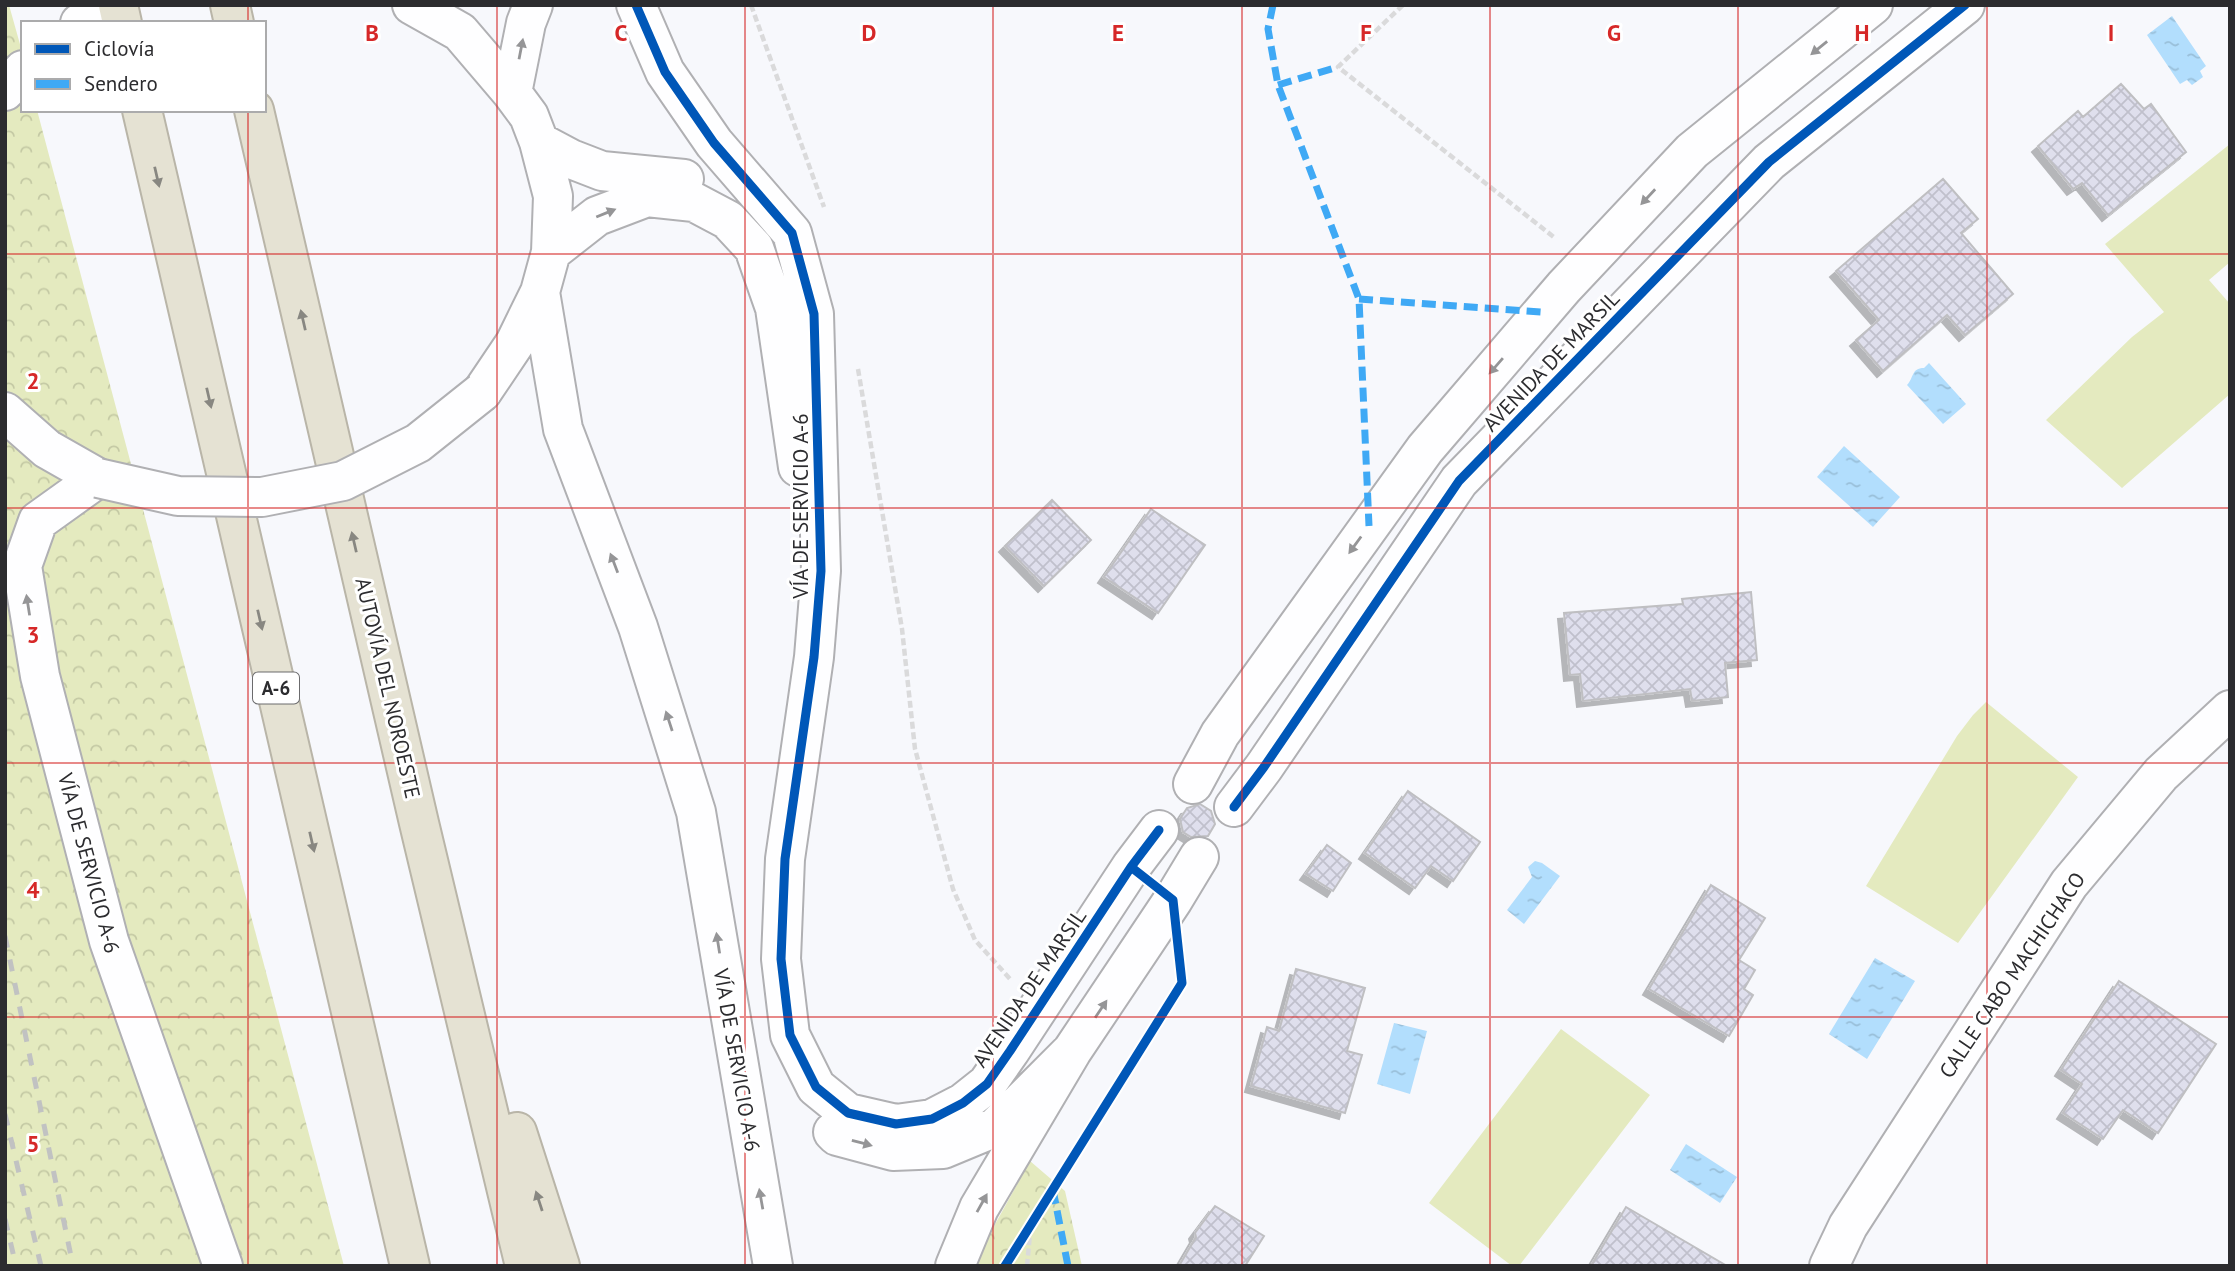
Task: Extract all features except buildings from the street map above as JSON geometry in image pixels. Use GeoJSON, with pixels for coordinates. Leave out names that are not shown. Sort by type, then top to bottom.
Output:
{"type":"FeatureCollection","features":[{"type":"Feature","properties":{"kind":"highway","name":"A-6"},"geometry":{"type":"LineString","coordinates":[[142,112],[410,1266]]}},
{"type":"Feature","properties":{"kind":"highway","name":"AUTOVÍA DEL NOROESTE"},"geometry":{"type":"LineString","coordinates":[[254,112],[419,823],[526,1266]]}},
{"type":"Feature","properties":{"kind":"highway"},"geometry":{"type":"LineString","coordinates":[[419,823],[560,1266]]}},
{"type":"Feature","properties":{"kind":"street"},"geometry":{"type":"LineString","coordinates":[[83,21],[117,5]]}},
{"type":"Feature","properties":{"kind":"street"},"geometry":{"type":"LineString","coordinates":[[5,412],[47,449],[98,478],[178,496],[262,497],[344,481],[418,443],[482,392],[515,343],[540,292],[551,252],[553,196],[539,142],[529,116],[460,32],[412,5]]}},
{"type":"Feature","properties":{"kind":"street"},"geometry":{"type":"LineString","coordinates":[[512,93],[526,23],[533,5]]}},
{"type":"Feature","properties":{"kind":"street","name":"VÍA DE SERVICIO A-6"},"geometry":{"type":"LineString","coordinates":[[636,5],[665,72],[714,143],[792,233],[814,314],[821,571],[816,633],[785,859],[781,959],[790,1035],[816,1087],[848,1113],[896,1124]]}},
{"type":"Feature","properties":{"kind":"street","name":"AVENIDA DE MARSIL"},"geometry":{"type":"LineString","coordinates":[[1192,784],[1220,734],[1425,449],[1587,263],[1692,151],[1873,5]]}},
{"type":"Feature","properties":{"kind":"street","name":"AVENIDA DE MARSIL"},"geometry":{"type":"LineString","coordinates":[[1234,807],[1265,767],[1459,481],[1769,162],[1965,5]]}},
{"type":"Feature","properties":{"kind":"street"},"geometry":{"type":"LineString","coordinates":[[5,91],[21,72]]}},
{"type":"Feature","properties":{"kind":"street","name":"VÍA DE SERVICIO A-6"},"geometry":{"type":"LineString","coordinates":[[539,142],[571,159],[603,171],[701,181],[737,199],[767,230],[791,290],[819,464]]}},
{"type":"Feature","properties":{"kind":"street","name":"VÍA DE SERVICIO A-6"},"geometry":{"type":"LineString","coordinates":[[551,252],[597,216],[647,197],[695,202],[728,220],[754,248],[775,308],[798,468],[799,567],[793,654],[765,854],[759,956],[765,1025],[780,1069],[806,1109],[837,1136],[892,1151],[943,1149],[996,1127],[1072,1051]]}},
{"type":"Feature","properties":{"kind":"street","name":"VÍA DE SERVICIO A-6"},"geometry":{"type":"LineString","coordinates":[[540,292],[563,429],[638,627],[696,812],[773,1266]]}},
{"type":"Feature","properties":{"kind":"street","name":"VÍA DE SERVICIO A-6"},"geometry":{"type":"LineString","coordinates":[[98,478],[38,521],[22,566],[40,676],[109,941],[223,1266]]}},
{"type":"Feature","properties":{"kind":"street","name":"VÍA DE SERVICIO A-6"},"geometry":{"type":"LineString","coordinates":[[5,627],[49,821],[90,953],[201,1266]]}},
{"type":"Feature","properties":{"kind":"street","name":"CALLE CABO MACHICHACO"},"geometry":{"type":"LineString","coordinates":[[1829,1266],[1848,1226],[2068,884],[2161,774],[2230,710]]}},
{"type":"Feature","properties":{"kind":"street"},"geometry":{"type":"LineString","coordinates":[[1192,784],[1218,791],[1229,798],[1234,807],[1225,838],[1214,851],[1199,857],[1174,848],[1164,840],[1159,830],[1170,801],[1192,784]]}},
{"type":"Feature","properties":{"kind":"street","name":"AVENIDA DE MARSIL"},"geometry":{"type":"LineString","coordinates":[[896,1124],[932,1119],[963,1103],[986,1084],[1131,867],[1159,830]]}},
{"type":"Feature","properties":{"kind":"street"},"geometry":{"type":"LineString","coordinates":[[955,1266],[979,1208],[1072,1051],[1199,857]]}},
{"type":"Feature","properties":{"kind":"path"},"geometry":{"type":"LineString","coordinates":[[751,5],[825,213]]}},
{"type":"Feature","properties":{"kind":"path"},"geometry":{"type":"LineString","coordinates":[[1403,5],[1338,67],[1587,263]]}},
{"type":"Feature","properties":{"kind":"path"},"geometry":{"type":"LineString","coordinates":[[856,358],[902,628],[915,748],[953,889],[975,940],[1019,990],[1045,998]]}},
{"type":"Feature","properties":{"kind":"path"},"geometry":{"type":"LineString","coordinates":[[1018,1245],[1038,1213]]}},
{"type":"Feature","properties":{"kind":"path"},"geometry":{"type":"LineString","coordinates":[[1027,1266],[1031,1224]]}},
{"type":"Feature","properties":{"kind":"green space"},"geometry":{"type":"Polygon","coordinates":[[[5,5],[9,5],[21,48],[21,112],[38,112],[344,1266],[5,1266],[5,5]]]}},
{"type":"Feature","properties":{"kind":"green space"},"geometry":{"type":"Polygon","coordinates":[[[2230,144],[2230,262],[2209,280],[2230,304],[2230,394],[2122,488],[2046,420],[2132,337],[2164,312],[2105,244],[2230,144]]]}},
{"type":"Feature","properties":{"kind":"green space"},"geometry":{"type":"Polygon","coordinates":[[[1986,702],[2078,777],[1958,943],[1866,886],[1957,736],[1986,702]]]}},
{"type":"Feature","properties":{"kind":"green space"},"geometry":{"type":"Polygon","coordinates":[[[1561,1029],[1650,1095],[1519,1266],[1512,1266],[1429,1203],[1561,1029]]]}},
{"type":"Feature","properties":{"kind":"green space"},"geometry":{"type":"Polygon","coordinates":[[[1030,1161],[1065,1191],[1082,1266],[972,1266],[1030,1161]]]}},
{"type":"Feature","properties":{"kind":"water"},"geometry":{"type":"Polygon","coordinates":[[[2172,16],[2206,66],[2200,71],[2203,77],[2192,85],[2187,80],[2180,84],[2147,35],[2172,16]]]}},
{"type":"Feature","properties":{"kind":"water"},"geometry":{"type":"Polygon","coordinates":[[[1929,363],[1966,404],[1943,424],[1907,385],[1915,372],[1929,363]]]}},
{"type":"Feature","properties":{"kind":"water"},"geometry":{"type":"Polygon","coordinates":[[[1844,446],[1900,497],[1873,527],[1817,477],[1844,446]]]}},
{"type":"Feature","properties":{"kind":"water"},"geometry":{"type":"Polygon","coordinates":[[[1535,861],[1560,876],[1524,924],[1507,910],[1532,877],[1528,867],[1535,861]]]}},
{"type":"Feature","properties":{"kind":"water"},"geometry":{"type":"Polygon","coordinates":[[[1875,958],[1915,981],[1867,1059],[1829,1034],[1875,958]]]}},
{"type":"Feature","properties":{"kind":"water"},"geometry":{"type":"Polygon","coordinates":[[[1394,1023],[1427,1031],[1410,1094],[1377,1084],[1394,1023]]]}},
{"type":"Feature","properties":{"kind":"water"},"geometry":{"type":"Polygon","coordinates":[[[1686,1144],[1737,1177],[1720,1203],[1670,1170],[1686,1144]]]}},
{"type":"Feature","properties":{"kind":"railway"},"geometry":{"type":"LineString","coordinates":[[5,936],[73,1266]]}},
{"type":"Feature","properties":{"kind":"railway"},"geometry":{"type":"LineString","coordinates":[[5,1114],[41,1266]]}},
{"type":"Feature","properties":{"kind":"railway"},"geometry":{"type":"LineString","coordinates":[[5,1219],[16,1266]]}},
{"type":"Feature","properties":{"kind":"marked path"},"geometry":{"type":"LineString","coordinates":[[1273,5],[1268,29],[1278,85],[1359,299],[1369,526]]}},
{"type":"Feature","properties":{"kind":"marked path"},"geometry":{"type":"LineString","coordinates":[[1278,85],[1338,67]]}},
{"type":"Feature","properties":{"kind":"marked path"},"geometry":{"type":"LineString","coordinates":[[1359,299],[1542,312]]}},
{"type":"Feature","properties":{"kind":"marked path"},"geometry":{"type":"LineString","coordinates":[[1053,1190],[1068,1266]]}},
{"type":"Feature","properties":{"kind":"cycle path"},"geometry":{"type":"LineString","coordinates":[[636,5],[665,72],[714,143],[792,233],[814,314],[821,571],[814,657],[785,859],[781,959],[790,1035],[816,1087],[848,1113],[896,1124],[932,1119],[963,1103],[987,1084],[1131,867],[1159,830]]}},
{"type":"Feature","properties":{"kind":"cycle path"},"geometry":{"type":"LineString","coordinates":[[1234,807],[1459,481],[1769,162],[1965,5]]}},
{"type":"Feature","properties":{"kind":"cycle path"},"geometry":{"type":"LineString","coordinates":[[1005,1266],[1182,983],[1173,900],[1131,867]]}}]}
